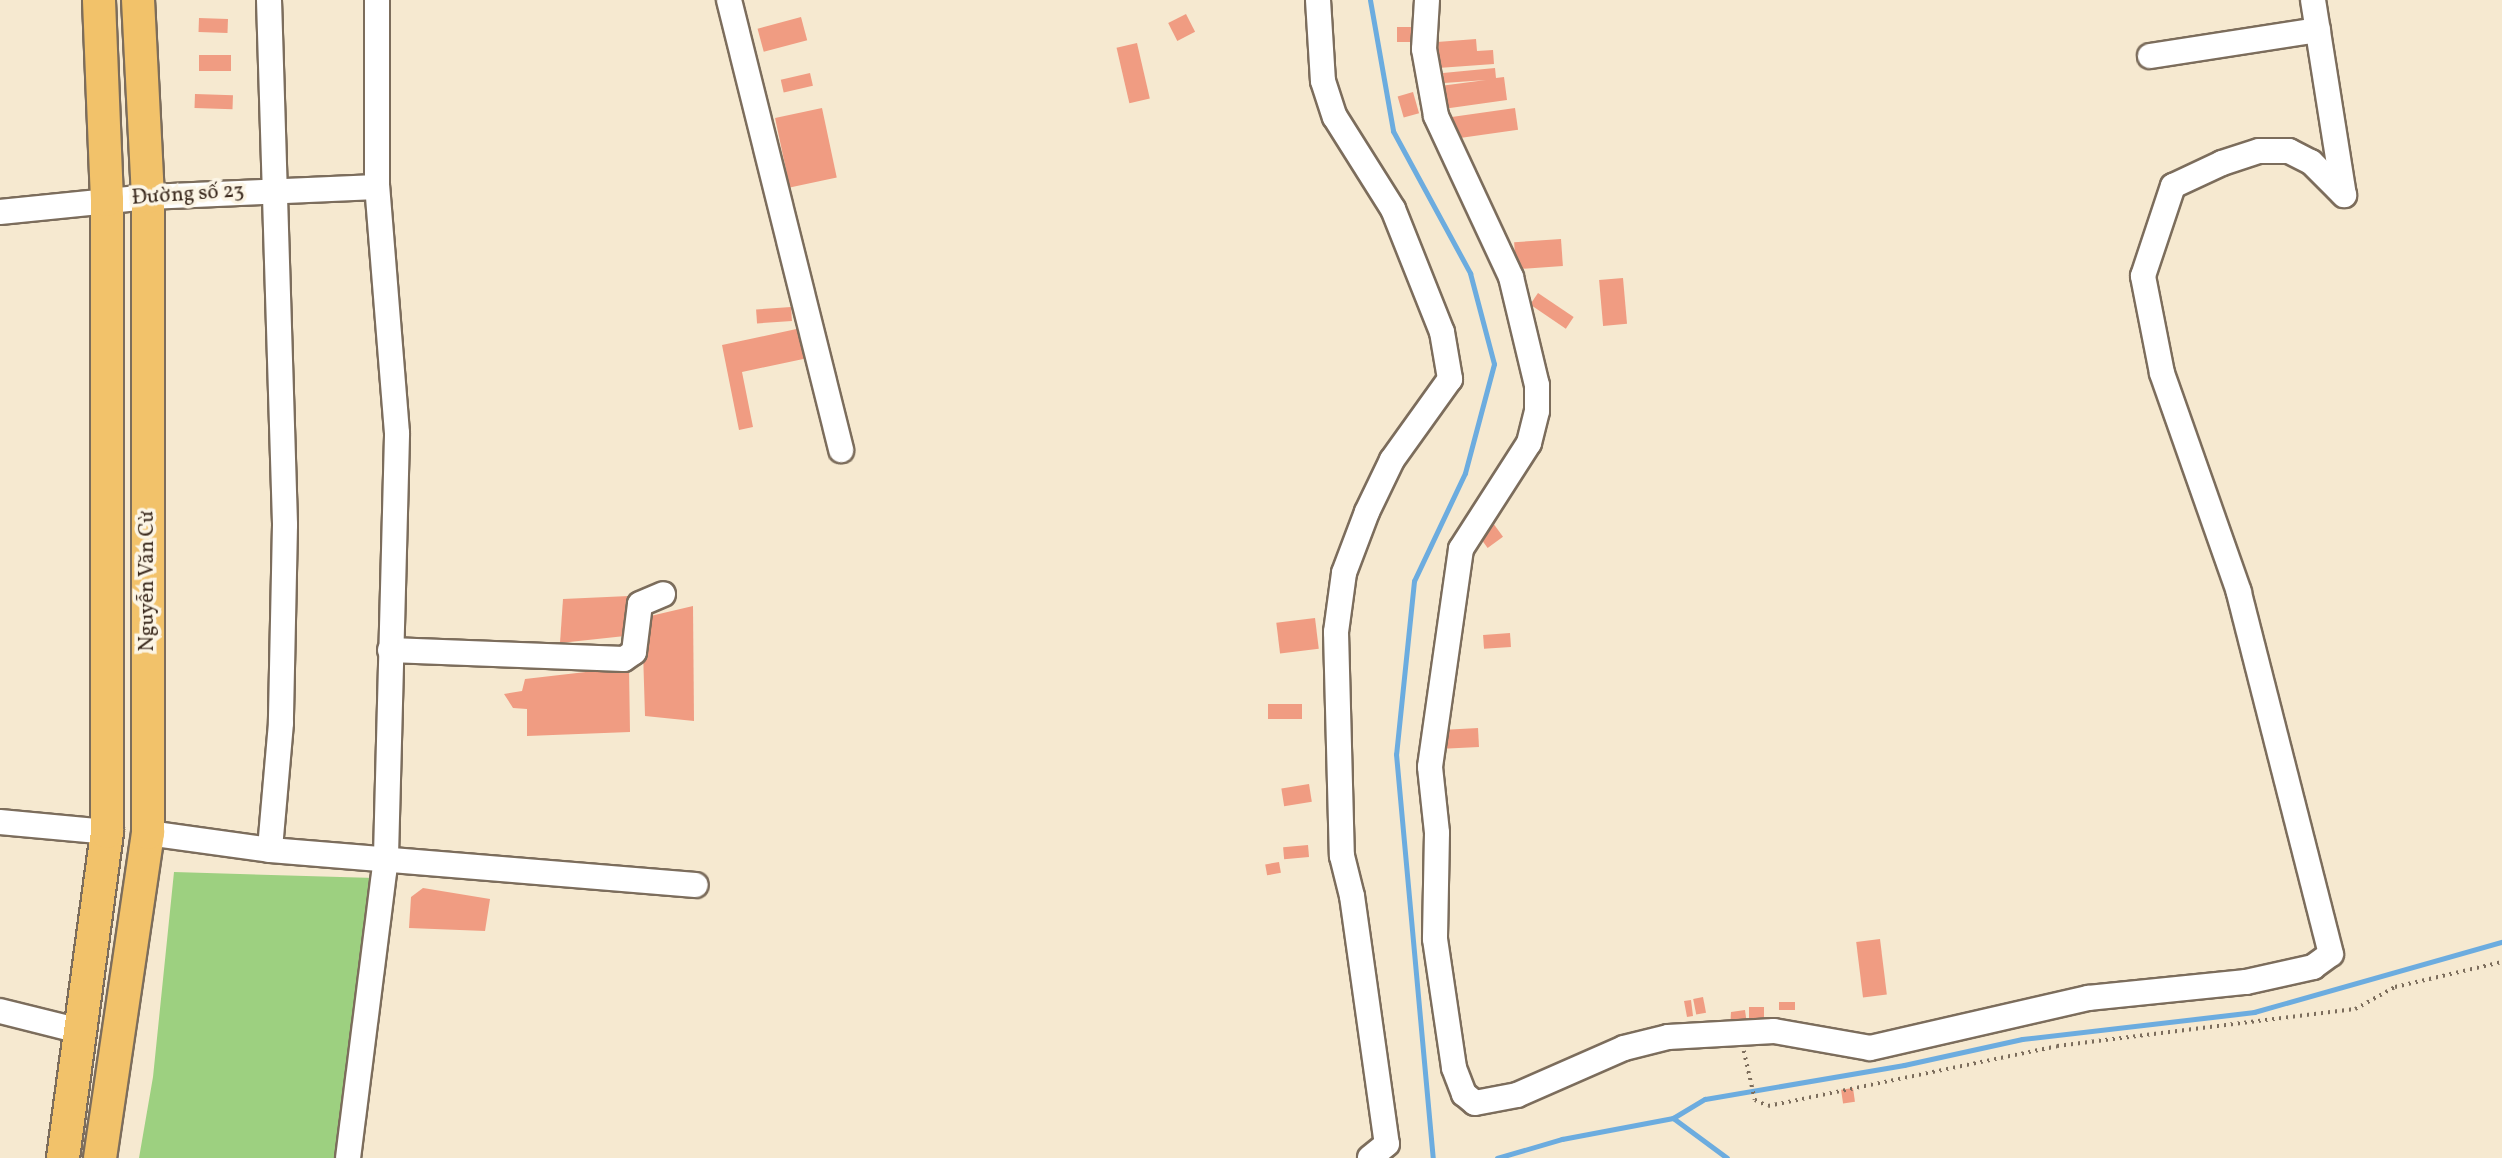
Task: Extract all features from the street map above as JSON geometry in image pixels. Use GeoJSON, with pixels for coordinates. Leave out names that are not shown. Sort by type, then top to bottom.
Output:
{"type":"FeatureCollection","features":[{"type":"Feature","properties":{"kind":"main road","name":"Nguyễn Văn Cừ"},"geometry":{"type":"LineString","coordinates":[[63,1158],[107,832],[107,200],[99,0]]}},
{"type":"Feature","properties":{"kind":"main road","name":"Nguyễn Văn Cừ"},"geometry":{"type":"LineString","coordinates":[[100,1158],[148,833],[148,197],[138,0]]}},
{"type":"Feature","properties":{"kind":"main road"},"geometry":{"type":"LineString","coordinates":[[107,832],[148,833]]}},
{"type":"Feature","properties":{"kind":"street"},"geometry":{"type":"LineString","coordinates":[[269,0],[285,525],[281,723],[270,850]]}},
{"type":"Feature","properties":{"kind":"street"},"geometry":{"type":"LineString","coordinates":[[348,1158],[386,856],[397,433],[377,187],[377,0]]}},
{"type":"Feature","properties":{"kind":"street"},"geometry":{"type":"LineString","coordinates":[[729,0],[841,450]]}},
{"type":"Feature","properties":{"kind":"street"},"geometry":{"type":"LineString","coordinates":[[1427,0],[1424,49],[1436,116],[1511,277],[1526,325],[1537,385],[1537,411],[1529,443],[1461,549],[1430,767],[1437,833],[1435,939],[1454,1068],[1464,1094],[1475,1103],[1517,1095],[1624,1048],[1668,1037],[1774,1031],[1870,1048],[2088,998],[2246,982],[2313,967],[2331,954],[2239,592],[2162,373],[2143,276],[2173,186],[2259,151],[2289,151],[2311,162],[2344,195],[2314,0]]}},
{"type":"Feature","properties":{"kind":"street"},"geometry":{"type":"LineString","coordinates":[[1318,6],[1319,53],[1335,117],[1393,209],[1443,332],[1450,379],[1392,460],[1367,512],[1344,573],[1336,632],[1342,856],[1352,896],[1387,1144],[1370,1158]]}},
{"type":"Feature","properties":{"kind":"street"},"geometry":{"type":"LineString","coordinates":[[2150,56],[2318,30]]}},
{"type":"Feature","properties":{"kind":"street","name":"Đường số 23"},"geometry":{"type":"LineString","coordinates":[[0,212],[148,197],[377,187]]}},
{"type":"Feature","properties":{"kind":"street"},"geometry":{"type":"LineString","coordinates":[[390,650],[624,659],[634,652],[640,604],[663,594]]}},
{"type":"Feature","properties":{"kind":"street"},"geometry":{"type":"LineString","coordinates":[[0,822],[107,832]]}},
{"type":"Feature","properties":{"kind":"street"},"geometry":{"type":"LineString","coordinates":[[148,833],[270,850],[386,856],[696,885]]}},
{"type":"Feature","properties":{"kind":"street"},"geometry":{"type":"LineString","coordinates":[[0,1011],[80,1031]]}},
{"type":"Feature","properties":{"kind":"path"},"geometry":{"type":"LineString","coordinates":[[1749,1076],[1755,1100],[1768,1106],[2057,1046],[2355,1009],[2395,987],[2502,962]]}},
{"type":"Feature","properties":{"kind":"green space"},"geometry":{"type":"Polygon","coordinates":[[[174,872],[375,878],[339,1158],[139,1158],[153,1077],[174,872]]]}},
{"type":"Feature","properties":{"kind":"building"},"geometry":{"type":"Polygon","coordinates":[[[1186,14],[1195,32],[1177,41],[1168,23],[1186,14]]]}},
{"type":"Feature","properties":{"kind":"building"},"geometry":{"type":"Polygon","coordinates":[[[801,17],[807,40],[764,52],[758,29],[801,17]]]}},
{"type":"Feature","properties":{"kind":"building"},"geometry":{"type":"Polygon","coordinates":[[[199,18],[228,19],[227,33],[199,32],[199,18]]]}},
{"type":"Feature","properties":{"kind":"building"},"geometry":{"type":"Polygon","coordinates":[[[1397,27],[1413,27],[1413,42],[1397,42],[1397,27]]]}},
{"type":"Feature","properties":{"kind":"building"},"geometry":{"type":"Polygon","coordinates":[[[1476,39],[1477,51],[1493,50],[1494,64],[1438,68],[1437,42],[1476,39]]]}},
{"type":"Feature","properties":{"kind":"building"},"geometry":{"type":"Polygon","coordinates":[[[1137,43],[1150,99],[1129,103],[1117,48],[1137,43]]]}},
{"type":"Feature","properties":{"kind":"building"},"geometry":{"type":"Polygon","coordinates":[[[199,55],[231,55],[231,71],[199,71],[199,55]]]}},
{"type":"Feature","properties":{"kind":"building"},"geometry":{"type":"Polygon","coordinates":[[[1495,68],[1496,78],[1504,77],[1507,100],[1443,109],[1440,86],[1486,80],[1444,83],[1443,73],[1495,68]]]}},
{"type":"Feature","properties":{"kind":"building"},"geometry":{"type":"Polygon","coordinates":[[[810,73],[813,86],[784,92],[781,80],[810,73]]]}},
{"type":"Feature","properties":{"kind":"building"},"geometry":{"type":"Polygon","coordinates":[[[1413,92],[1419,113],[1404,118],[1398,96],[1413,92]]]}},
{"type":"Feature","properties":{"kind":"building"},"geometry":{"type":"Polygon","coordinates":[[[195,94],[233,95],[232,109],[195,108],[195,94]]]}},
{"type":"Feature","properties":{"kind":"building"},"geometry":{"type":"Polygon","coordinates":[[[822,108],[837,177],[790,187],[775,118],[822,108]]]}},
{"type":"Feature","properties":{"kind":"building"},"geometry":{"type":"Polygon","coordinates":[[[1515,108],[1518,130],[1455,139],[1452,117],[1515,108]]]}},
{"type":"Feature","properties":{"kind":"building"},"geometry":{"type":"Polygon","coordinates":[[[1561,239],[1563,266],[1516,269],[1514,242],[1561,239]]]}},
{"type":"Feature","properties":{"kind":"building"},"geometry":{"type":"Polygon","coordinates":[[[1623,278],[1627,324],[1603,326],[1599,280],[1623,278]]]}},
{"type":"Feature","properties":{"kind":"building"},"geometry":{"type":"Polygon","coordinates":[[[1538,293],[1574,317],[1566,329],[1530,305],[1538,293]]]}},
{"type":"Feature","properties":{"kind":"building"},"geometry":{"type":"Polygon","coordinates":[[[791,307],[792,321],[757,323],[756,309],[791,307]]]}},
{"type":"Feature","properties":{"kind":"building"},"geometry":{"type":"Polygon","coordinates":[[[801,328],[808,358],[742,372],[753,427],[739,430],[722,345],[801,328]]]}},
{"type":"Feature","properties":{"kind":"building"},"geometry":{"type":"Polygon","coordinates":[[[1493,523],[1503,537],[1488,548],[1478,534],[1493,523]]]}},
{"type":"Feature","properties":{"kind":"building"},"geometry":{"type":"Polygon","coordinates":[[[629,596],[625,636],[560,643],[563,599],[629,596]]]}},
{"type":"Feature","properties":{"kind":"building"},"geometry":{"type":"Polygon","coordinates":[[[693,606],[694,721],[645,716],[642,618],[693,606]]]}},
{"type":"Feature","properties":{"kind":"building"},"geometry":{"type":"Polygon","coordinates":[[[1315,618],[1319,649],[1280,654],[1276,623],[1315,618]]]}},
{"type":"Feature","properties":{"kind":"building"},"geometry":{"type":"Polygon","coordinates":[[[1510,633],[1511,647],[1484,649],[1483,635],[1510,633]]]}},
{"type":"Feature","properties":{"kind":"building"},"geometry":{"type":"Polygon","coordinates":[[[629,667],[630,732],[527,736],[527,709],[513,708],[504,694],[522,691],[525,679],[629,667]]]}},
{"type":"Feature","properties":{"kind":"building"},"geometry":{"type":"Polygon","coordinates":[[[1268,704],[1302,704],[1302,719],[1268,719],[1268,704]]]}},
{"type":"Feature","properties":{"kind":"building"},"geometry":{"type":"Polygon","coordinates":[[[1478,728],[1479,747],[1438,749],[1437,730],[1478,728]]]}},
{"type":"Feature","properties":{"kind":"building"},"geometry":{"type":"Polygon","coordinates":[[[1309,784],[1312,802],[1284,806],[1281,788],[1309,784]]]}},
{"type":"Feature","properties":{"kind":"building"},"geometry":{"type":"Polygon","coordinates":[[[1308,845],[1309,857],[1284,859],[1283,847],[1308,845]]]}},
{"type":"Feature","properties":{"kind":"building"},"geometry":{"type":"Polygon","coordinates":[[[1279,862],[1281,873],[1267,875],[1265,864],[1279,862]]]}},
{"type":"Feature","properties":{"kind":"building"},"geometry":{"type":"Polygon","coordinates":[[[423,888],[490,899],[485,931],[409,928],[411,897],[423,888]]]}},
{"type":"Feature","properties":{"kind":"building"},"geometry":{"type":"Polygon","coordinates":[[[1880,939],[1887,995],[1863,998],[1856,942],[1880,939]]]}},
{"type":"Feature","properties":{"kind":"building"},"geometry":{"type":"Polygon","coordinates":[[[1703,997],[1706,1013],[1696,1015],[1693,999],[1703,997]]]}},
{"type":"Feature","properties":{"kind":"building"},"geometry":{"type":"Polygon","coordinates":[[[1691,1000],[1693,1016],[1687,1017],[1684,1001],[1691,1000]]]}},
{"type":"Feature","properties":{"kind":"building"},"geometry":{"type":"Polygon","coordinates":[[[1779,1002],[1795,1002],[1795,1010],[1779,1010],[1779,1002]]]}},
{"type":"Feature","properties":{"kind":"building"},"geometry":{"type":"Polygon","coordinates":[[[1749,1007],[1764,1007],[1764,1021],[1749,1021],[1749,1007]]]}},
{"type":"Feature","properties":{"kind":"building"},"geometry":{"type":"Polygon","coordinates":[[[1745,1010],[1747,1025],[1730,1030],[1731,1012],[1745,1010]]]}},
{"type":"Feature","properties":{"kind":"building"},"geometry":{"type":"Polygon","coordinates":[[[1853,1088],[1855,1102],[1843,1104],[1841,1090],[1853,1088]]]}},
{"type":"Feature","properties":{"kind":"waterway"},"geometry":{"type":"LineString","coordinates":[[1370,0],[1393,131],[1470,273],[1494,364],[1465,473],[1414,581],[1396,754],[1433,1158]]}},
{"type":"Feature","properties":{"kind":"waterway"},"geometry":{"type":"LineString","coordinates":[[1497,1158],[1562,1139],[1673,1118],[1705,1099],[1904,1065],[2022,1039],[2254,1012],[2502,942]]}},
{"type":"Feature","properties":{"kind":"waterway"},"geometry":{"type":"LineString","coordinates":[[1673,1118],[1727,1158]]}}]}
